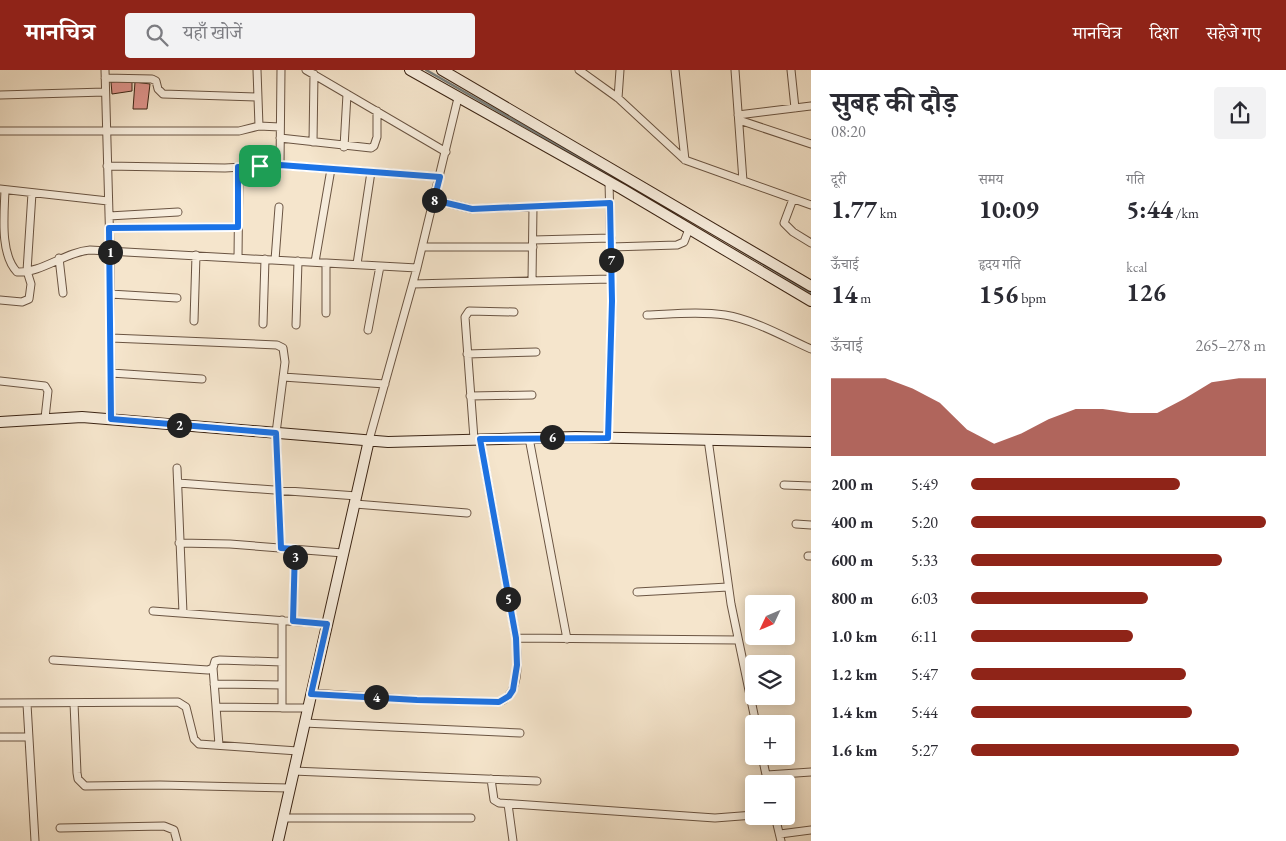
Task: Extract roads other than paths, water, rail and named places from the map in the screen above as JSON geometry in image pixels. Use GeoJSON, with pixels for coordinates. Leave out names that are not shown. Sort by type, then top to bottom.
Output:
{"type":"FeatureCollection","features":[{"type":"Feature","properties":{"kind":"street"},"geometry":{"type":"LineString","coordinates":[[105,70],[110,250],[111,419]]}},
{"type":"Feature","properties":{"kind":"street"},"geometry":{"type":"LineString","coordinates":[[258,70],[259,126]]}},
{"type":"Feature","properties":{"kind":"street"},"geometry":{"type":"LineString","coordinates":[[280,165],[281,70]]}},
{"type":"Feature","properties":{"kind":"street"},"geometry":{"type":"LineString","coordinates":[[306,70],[446,152]]}},
{"type":"Feature","properties":{"kind":"street"},"geometry":{"type":"LineString","coordinates":[[410,70],[610,182],[811,302]]}},
{"type":"Feature","properties":{"kind":"street"},"geometry":{"type":"LineString","coordinates":[[442,70],[811,286]]}},
{"type":"Feature","properties":{"kind":"street"},"geometry":{"type":"LineString","coordinates":[[579,70],[618,98],[685,160],[811,204]]}},
{"type":"Feature","properties":{"kind":"street"},"geometry":{"type":"LineString","coordinates":[[618,98],[620,70]]}},
{"type":"Feature","properties":{"kind":"street"},"geometry":{"type":"LineString","coordinates":[[675,70],[685,160]]}},
{"type":"Feature","properties":{"kind":"street"},"geometry":{"type":"LineString","coordinates":[[735,70],[743,181]]}},
{"type":"Feature","properties":{"kind":"street"},"geometry":{"type":"LineString","coordinates":[[791,70],[795,108]]}},
{"type":"Feature","properties":{"kind":"street"},"geometry":{"type":"LineString","coordinates":[[313,142],[314,74]]}},
{"type":"Feature","properties":{"kind":"street"},"geometry":{"type":"LineString","coordinates":[[105,78],[152,79],[156,81],[158,89],[164,94],[258,97]]}},
{"type":"Feature","properties":{"kind":"street"},"geometry":{"type":"LineString","coordinates":[[0,95],[105,92]]}},
{"type":"Feature","properties":{"kind":"street"},"geometry":{"type":"LineString","coordinates":[[344,147],[347,94]]}},
{"type":"Feature","properties":{"kind":"street"},"geometry":{"type":"LineString","coordinates":[[278,841],[369,440],[413,284],[458,98]]}},
{"type":"Feature","properties":{"kind":"street"},"geometry":{"type":"LineString","coordinates":[[739,118],[811,106]]}},
{"type":"Feature","properties":{"kind":"street"},"geometry":{"type":"LineString","coordinates":[[280,138],[344,147],[371,148],[374,146],[377,137],[377,111]]}},
{"type":"Feature","properties":{"kind":"street"},"geometry":{"type":"LineString","coordinates":[[739,118],[811,144]]}},
{"type":"Feature","properties":{"kind":"street"},"geometry":{"type":"LineString","coordinates":[[0,131],[239,131],[259,126],[280,127]]}},
{"type":"Feature","properties":{"kind":"street"},"geometry":{"type":"LineString","coordinates":[[107,166],[238,167],[280,165],[440,177]]}},
{"type":"Feature","properties":{"kind":"street"},"geometry":{"type":"LineString","coordinates":[[238,167],[238,258]]}},
{"type":"Feature","properties":{"kind":"street"},"geometry":{"type":"LineString","coordinates":[[315,262],[331,168]]}},
{"type":"Feature","properties":{"kind":"street"},"geometry":{"type":"LineString","coordinates":[[357,264],[372,172]]}},
{"type":"Feature","properties":{"kind":"street"},"geometry":{"type":"LineString","coordinates":[[608,438],[611,279],[610,182]]}},
{"type":"Feature","properties":{"kind":"street"},"geometry":{"type":"LineString","coordinates":[[108,201],[3,190],[5,256],[17,272],[27,271],[79,251],[110,250],[417,268]]}},
{"type":"Feature","properties":{"kind":"street"},"geometry":{"type":"LineString","coordinates":[[0,300],[22,302],[29,299],[31,284],[27,271],[32,193]]}},
{"type":"Feature","properties":{"kind":"street"},"geometry":{"type":"LineString","coordinates":[[793,199],[784,223],[793,232],[811,243]]}},
{"type":"Feature","properties":{"kind":"street"},"geometry":{"type":"LineString","coordinates":[[434,200],[472,209],[610,203]]}},
{"type":"Feature","properties":{"kind":"street"},"geometry":{"type":"LineString","coordinates":[[276,260],[279,207]]}},
{"type":"Feature","properties":{"kind":"street"},"geometry":{"type":"LineString","coordinates":[[532,281],[533,207]]}},
{"type":"Feature","properties":{"kind":"street"},"geometry":{"type":"LineString","coordinates":[[109,216],[178,212]]}},
{"type":"Feature","properties":{"kind":"street"},"geometry":{"type":"LineString","coordinates":[[109,228],[238,227]]}},
{"type":"Feature","properties":{"kind":"street"},"geometry":{"type":"LineString","coordinates":[[611,247],[677,245],[684,242],[689,229]]}},
{"type":"Feature","properties":{"kind":"street"},"geometry":{"type":"LineString","coordinates":[[422,247],[611,238]]}},
{"type":"Feature","properties":{"kind":"street"},"geometry":{"type":"LineString","coordinates":[[194,321],[196,255]]}},
{"type":"Feature","properties":{"kind":"street"},"geometry":{"type":"LineString","coordinates":[[59,258],[63,293]]}},
{"type":"Feature","properties":{"kind":"street"},"geometry":{"type":"LineString","coordinates":[[263,324],[265,260]]}},
{"type":"Feature","properties":{"kind":"street"},"geometry":{"type":"LineString","coordinates":[[296,325],[298,261]]}},
{"type":"Feature","properties":{"kind":"street"},"geometry":{"type":"LineString","coordinates":[[326,263],[326,313]]}},
{"type":"Feature","properties":{"kind":"street"},"geometry":{"type":"LineString","coordinates":[[368,330],[380,266]]}},
{"type":"Feature","properties":{"kind":"street"},"geometry":{"type":"LineString","coordinates":[[413,284],[611,279]]}},
{"type":"Feature","properties":{"kind":"street"},"geometry":{"type":"LineString","coordinates":[[110,294],[177,298]]}},
{"type":"Feature","properties":{"kind":"street"},"geometry":{"type":"LineString","coordinates":[[311,694],[499,702],[509,696],[513,690],[517,665],[516,638],[477,439],[470,396],[464,322],[466,313],[475,311],[514,312]]}},
{"type":"Feature","properties":{"kind":"street"},"geometry":{"type":"LineString","coordinates":[[648,315],[698,313],[727,315],[761,326],[811,349]]}},
{"type":"Feature","properties":{"kind":"street"},"geometry":{"type":"LineString","coordinates":[[111,338],[277,345],[285,352],[276,433],[281,548]]}},
{"type":"Feature","properties":{"kind":"street"},"geometry":{"type":"LineString","coordinates":[[467,354],[536,352]]}},
{"type":"Feature","properties":{"kind":"street"},"geometry":{"type":"LineString","coordinates":[[111,373],[202,379]]}},
{"type":"Feature","properties":{"kind":"street"},"geometry":{"type":"LineString","coordinates":[[283,377],[385,384]]}},
{"type":"Feature","properties":{"kind":"street"},"geometry":{"type":"LineString","coordinates":[[0,381],[45,386],[48,391],[45,418]]}},
{"type":"Feature","properties":{"kind":"street"},"geometry":{"type":"LineString","coordinates":[[470,396],[532,395]]}},
{"type":"Feature","properties":{"kind":"street"},"geometry":{"type":"LineString","coordinates":[[0,422],[45,418],[111,419],[405,442],[529,438],[708,439],[811,442]]}},
{"type":"Feature","properties":{"kind":"street"},"geometry":{"type":"LineString","coordinates":[[529,438],[567,639]]}},
{"type":"Feature","properties":{"kind":"street"},"geometry":{"type":"LineString","coordinates":[[708,439],[728,587],[754,715]]}},
{"type":"Feature","properties":{"kind":"street"},"geometry":{"type":"LineString","coordinates":[[178,468],[179,543],[183,613]]}},
{"type":"Feature","properties":{"kind":"street"},"geometry":{"type":"LineString","coordinates":[[178,483],[278,490],[467,513]]}},
{"type":"Feature","properties":{"kind":"street"},"geometry":{"type":"LineString","coordinates":[[784,485],[811,486]]}},
{"type":"Feature","properties":{"kind":"street"},"geometry":{"type":"LineString","coordinates":[[796,524],[811,525]]}},
{"type":"Feature","properties":{"kind":"street"},"geometry":{"type":"LineString","coordinates":[[179,543],[343,553]]}},
{"type":"Feature","properties":{"kind":"street"},"geometry":{"type":"LineString","coordinates":[[293,621],[295,549]]}},
{"type":"Feature","properties":{"kind":"street"},"geometry":{"type":"LineString","coordinates":[[637,592],[728,587]]}},
{"type":"Feature","properties":{"kind":"street"},"geometry":{"type":"LineString","coordinates":[[152,611],[327,624]]}},
{"type":"Feature","properties":{"kind":"street"},"geometry":{"type":"LineString","coordinates":[[282,620],[282,708]]}},
{"type":"Feature","properties":{"kind":"street"},"geometry":{"type":"LineString","coordinates":[[516,638],[738,640]]}},
{"type":"Feature","properties":{"kind":"street"},"geometry":{"type":"LineString","coordinates":[[52,660],[208,670],[213,668]]}},
{"type":"Feature","properties":{"kind":"street"},"geometry":{"type":"LineString","coordinates":[[220,745],[213,668],[215,661],[282,662]]}},
{"type":"Feature","properties":{"kind":"street"},"geometry":{"type":"LineString","coordinates":[[214,684],[282,685]]}},
{"type":"Feature","properties":{"kind":"street"},"geometry":{"type":"LineString","coordinates":[[0,703],[178,702],[188,711],[196,743],[298,751]]}},
{"type":"Feature","properties":{"kind":"street"},"geometry":{"type":"LineString","coordinates":[[27,704],[35,841]]}},
{"type":"Feature","properties":{"kind":"street"},"geometry":{"type":"LineString","coordinates":[[74,704],[77,772],[78,779],[85,786],[160,785],[289,788]]}},
{"type":"Feature","properties":{"kind":"street"},"geometry":{"type":"LineString","coordinates":[[216,707],[307,708]]}},
{"type":"Feature","properties":{"kind":"street"},"geometry":{"type":"LineString","coordinates":[[304,723],[520,733]]}},
{"type":"Feature","properties":{"kind":"street"},"geometry":{"type":"LineString","coordinates":[[0,737],[28,737]]}},
{"type":"Feature","properties":{"kind":"street"},"geometry":{"type":"LineString","coordinates":[[764,765],[766,775],[811,772]]}},
{"type":"Feature","properties":{"kind":"street"},"geometry":{"type":"LineString","coordinates":[[293,771],[537,781]]}},
{"type":"Feature","properties":{"kind":"street"},"geometry":{"type":"LineString","coordinates":[[491,779],[494,800],[508,804],[715,818],[745,816]]}},
{"type":"Feature","properties":{"kind":"street"},"geometry":{"type":"LineString","coordinates":[[508,804],[512,841]]}},
{"type":"Feature","properties":{"kind":"street"},"geometry":{"type":"LineString","coordinates":[[283,818],[471,818]]}},
{"type":"Feature","properties":{"kind":"street"},"geometry":{"type":"LineString","coordinates":[[778,825],[780,838],[811,830]]}},
{"type":"Feature","properties":{"kind":"street"},"geometry":{"type":"LineString","coordinates":[[60,828],[164,826],[174,830],[177,841]]}},
{"type":"Feature","properties":{"kind":"waterway"},"geometry":{"type":"LineString","coordinates":[[426,70],[677,213]]}},
{"type":"Feature","properties":{"kind":"waterway"},"geometry":{"type":"LineString","coordinates":[[735,247],[811,293]]}}]}
